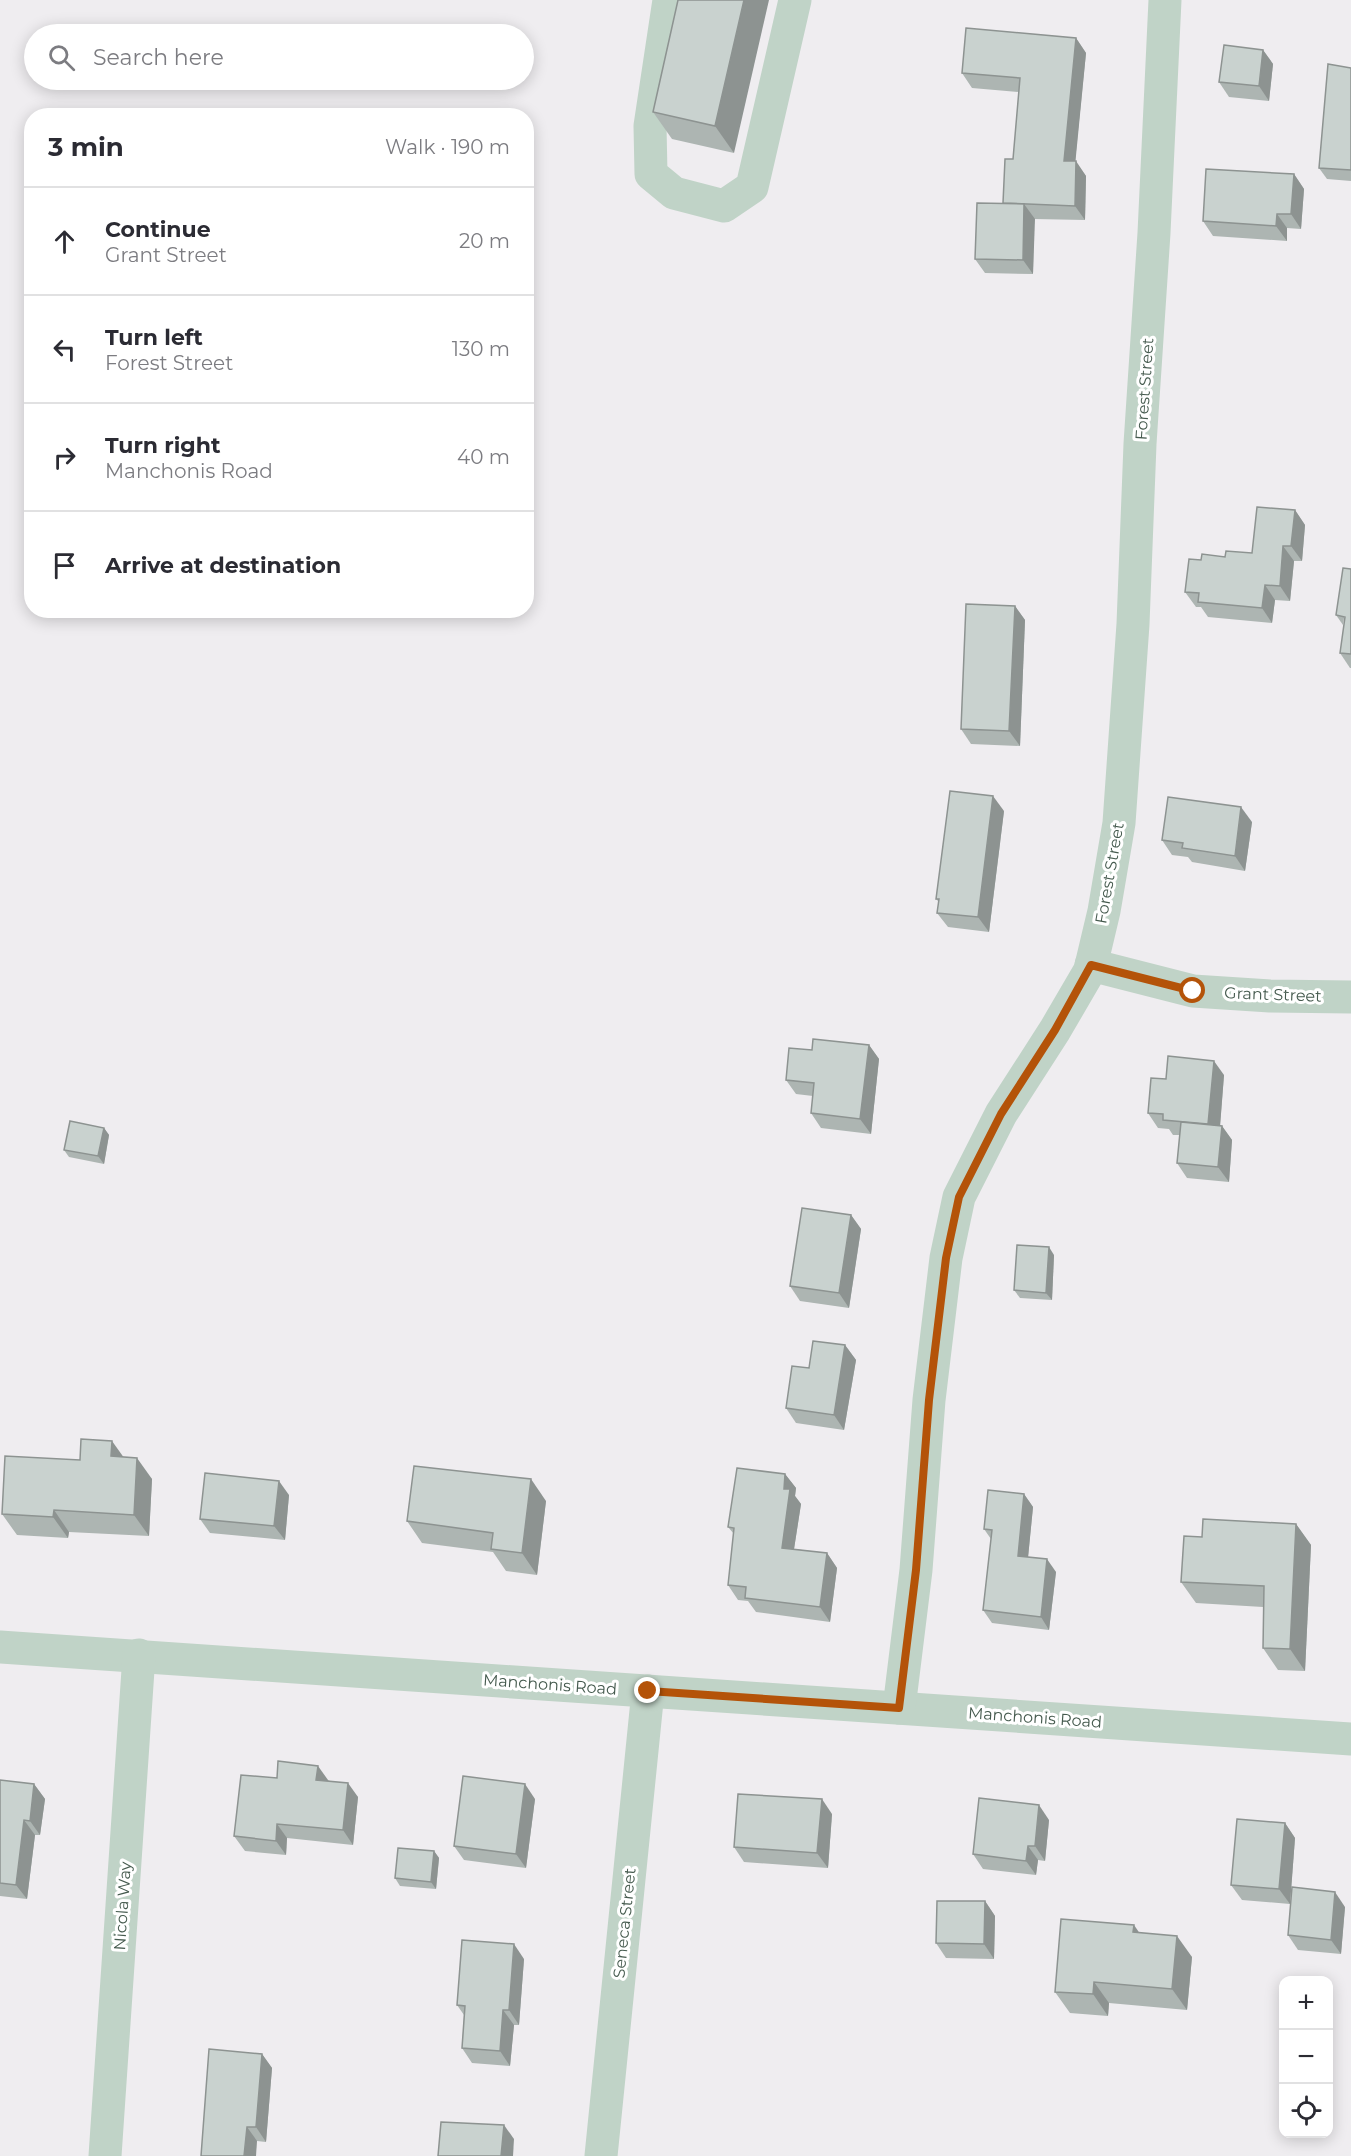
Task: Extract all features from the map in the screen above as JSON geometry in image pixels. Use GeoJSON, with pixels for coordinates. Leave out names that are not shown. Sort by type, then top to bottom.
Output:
{"type":"FeatureCollection","features":[{"type":"Feature","properties":{"kind":"street"},"geometry":{"type":"LineString","coordinates":[[669,0],[650,126],[651,174],[674,193],[724,206],[752,188],[795,0]]}},
{"type":"Feature","properties":{"kind":"street","name":"Forest Street"},"geometry":{"type":"LineString","coordinates":[[899,1708],[916,1570],[929,1400],[946,1258],[959,1197],[1001,1114],[1055,1030],[1091,965],[1104,911],[1119,823],[1133,624],[1165,0]]}},
{"type":"Feature","properties":{"kind":"street","name":"Grant Street"},"geometry":{"type":"LineString","coordinates":[[1091,965],[1193,991],[1270,996],[1351,997]]}},
{"type":"Feature","properties":{"kind":"street","name":"Manchonis Road"},"geometry":{"type":"LineString","coordinates":[[0,1647],[1351,1739]]}},
{"type":"Feature","properties":{"kind":"street","name":"Nicola Way"},"geometry":{"type":"LineString","coordinates":[[105,2156],[139,1656]]}},
{"type":"Feature","properties":{"kind":"street","name":"Seneca Street"},"geometry":{"type":"LineString","coordinates":[[601,2156],[648,1691]]}},
{"type":"Feature","properties":{"kind":"building"},"geometry":{"type":"Polygon","coordinates":[[[678,0],[744,0],[715,126],[653,112],[678,0]]]}},
{"type":"Feature","properties":{"kind":"building"},"geometry":{"type":"Polygon","coordinates":[[[966,28],[1076,38],[1064,161],[1076,161],[1075,206],[1003,203],[1005,159],[1013,159],[1020,78],[962,73],[966,28]]]}},
{"type":"Feature","properties":{"kind":"building"},"geometry":{"type":"Polygon","coordinates":[[[1224,45],[1263,50],[1259,86],[1219,82],[1224,45]]]}},
{"type":"Feature","properties":{"kind":"building"},"geometry":{"type":"Polygon","coordinates":[[[1328,64],[1351,68],[1351,170],[1319,168],[1328,64]]]}},
{"type":"Feature","properties":{"kind":"building"},"geometry":{"type":"Polygon","coordinates":[[[1206,169],[1294,174],[1291,214],[1277,214],[1276,226],[1203,221],[1206,169]]]}},
{"type":"Feature","properties":{"kind":"building"},"geometry":{"type":"Polygon","coordinates":[[[977,203],[1024,204],[1023,260],[975,259],[977,203]]]}},
{"type":"Feature","properties":{"kind":"building"},"geometry":{"type":"Polygon","coordinates":[[[1257,507],[1295,510],[1291,546],[1283,546],[1280,586],[1265,585],[1262,608],[1198,602],[1199,593],[1185,592],[1189,559],[1201,560],[1202,554],[1225,557],[1226,551],[1252,553],[1257,507]]]}},
{"type":"Feature","properties":{"kind":"building"},"geometry":{"type":"Polygon","coordinates":[[[1343,568],[1351,569],[1351,654],[1340,653],[1345,617],[1336,615],[1343,568]]]}},
{"type":"Feature","properties":{"kind":"building"},"geometry":{"type":"Polygon","coordinates":[[[966,604],[1015,606],[1009,731],[961,729],[966,604]]]}},
{"type":"Feature","properties":{"kind":"building"},"geometry":{"type":"Polygon","coordinates":[[[950,791],[993,796],[978,917],[937,913],[939,899],[936,899],[950,791]]]}},
{"type":"Feature","properties":{"kind":"building"},"geometry":{"type":"Polygon","coordinates":[[[1168,797],[1241,807],[1235,856],[1182,848],[1183,843],[1162,840],[1168,797]]]}},
{"type":"Feature","properties":{"kind":"building"},"geometry":{"type":"Polygon","coordinates":[[[813,1039],[869,1045],[860,1119],[811,1113],[814,1083],[786,1080],[789,1048],[812,1050],[813,1039]]]}},
{"type":"Feature","properties":{"kind":"building"},"geometry":{"type":"Polygon","coordinates":[[[1168,1056],[1214,1061],[1208,1124],[1163,1120],[1163,1114],[1148,1113],[1151,1078],[1166,1079],[1168,1056]]]}},
{"type":"Feature","properties":{"kind":"building"},"geometry":{"type":"Polygon","coordinates":[[[70,1121],[104,1128],[98,1156],[64,1150],[70,1121]]]}},
{"type":"Feature","properties":{"kind":"building"},"geometry":{"type":"Polygon","coordinates":[[[1181,1122],[1222,1126],[1218,1167],[1177,1163],[1181,1122]]]}},
{"type":"Feature","properties":{"kind":"building"},"geometry":{"type":"Polygon","coordinates":[[[802,1208],[851,1215],[839,1293],[790,1286],[802,1208]]]}},
{"type":"Feature","properties":{"kind":"building"},"geometry":{"type":"Polygon","coordinates":[[[1017,1245],[1049,1247],[1046,1293],[1014,1290],[1017,1245]]]}},
{"type":"Feature","properties":{"kind":"building"},"geometry":{"type":"Polygon","coordinates":[[[813,1341],[845,1345],[834,1415],[786,1408],[792,1366],[809,1368],[813,1341]]]}},
{"type":"Feature","properties":{"kind":"building"},"geometry":{"type":"Polygon","coordinates":[[[81,1439],[112,1441],[111,1456],[137,1458],[134,1515],[54,1510],[53,1517],[2,1514],[5,1456],[80,1460],[81,1439]]]}},
{"type":"Feature","properties":{"kind":"building"},"geometry":{"type":"Polygon","coordinates":[[[414,1466],[531,1479],[522,1553],[491,1549],[493,1533],[407,1521],[414,1466]]]}},
{"type":"Feature","properties":{"kind":"building"},"geometry":{"type":"Polygon","coordinates":[[[737,1468],[785,1474],[784,1489],[790,1489],[782,1548],[827,1553],[820,1607],[745,1598],[746,1587],[728,1585],[734,1528],[728,1527],[737,1468]]]}},
{"type":"Feature","properties":{"kind":"building"},"geometry":{"type":"Polygon","coordinates":[[[205,1473],[279,1481],[274,1526],[200,1519],[205,1473]]]}},
{"type":"Feature","properties":{"kind":"building"},"geometry":{"type":"Polygon","coordinates":[[[988,1490],[1024,1494],[1018,1556],[1047,1559],[1041,1617],[983,1610],[992,1530],[984,1529],[988,1490]]]}},
{"type":"Feature","properties":{"kind":"building"},"geometry":{"type":"Polygon","coordinates":[[[1203,1519],[1296,1524],[1290,1649],[1263,1648],[1264,1586],[1181,1582],[1184,1536],[1202,1537],[1203,1519]]]}},
{"type":"Feature","properties":{"kind":"building"},"geometry":{"type":"Polygon","coordinates":[[[278,1761],[318,1766],[316,1780],[348,1783],[343,1830],[277,1824],[276,1841],[234,1836],[241,1775],[277,1778],[278,1761]]]}},
{"type":"Feature","properties":{"kind":"building"},"geometry":{"type":"Polygon","coordinates":[[[463,1776],[525,1784],[516,1854],[454,1846],[463,1776]]]}},
{"type":"Feature","properties":{"kind":"building"},"geometry":{"type":"Polygon","coordinates":[[[0,1780],[34,1784],[30,1821],[24,1820],[16,1885],[0,1883],[0,1780]]]}},
{"type":"Feature","properties":{"kind":"building"},"geometry":{"type":"Polygon","coordinates":[[[738,1794],[822,1799],[817,1853],[734,1847],[738,1794]]]}},
{"type":"Feature","properties":{"kind":"building"},"geometry":{"type":"Polygon","coordinates":[[[979,1798],[1039,1805],[1035,1846],[1028,1846],[1026,1861],[973,1854],[979,1798]]]}},
{"type":"Feature","properties":{"kind":"building"},"geometry":{"type":"Polygon","coordinates":[[[1237,1819],[1285,1823],[1279,1889],[1231,1885],[1237,1819]]]}},
{"type":"Feature","properties":{"kind":"building"},"geometry":{"type":"Polygon","coordinates":[[[398,1848],[434,1851],[431,1882],[395,1878],[398,1848]]]}},
{"type":"Feature","properties":{"kind":"building"},"geometry":{"type":"Polygon","coordinates":[[[1292,1887],[1335,1892],[1331,1940],[1288,1935],[1292,1887]]]}},
{"type":"Feature","properties":{"kind":"building"},"geometry":{"type":"Polygon","coordinates":[[[937,1901],[985,1901],[984,1944],[936,1943],[937,1901]]]}},
{"type":"Feature","properties":{"kind":"building"},"geometry":{"type":"Polygon","coordinates":[[[1061,1919],[1134,1925],[1133,1932],[1177,1936],[1172,1989],[1094,1982],[1093,1994],[1055,1992],[1061,1919]]]}},
{"type":"Feature","properties":{"kind":"building"},"geometry":{"type":"Polygon","coordinates":[[[462,1940],[514,1944],[509,2010],[503,2010],[500,2051],[462,2048],[465,2006],[457,2005],[462,1940]]]}},
{"type":"Feature","properties":{"kind":"building"},"geometry":{"type":"Polygon","coordinates":[[[209,2049],[262,2054],[256,2127],[247,2127],[244,2156],[201,2156],[209,2049]]]}},
{"type":"Feature","properties":{"kind":"building"},"geometry":{"type":"Polygon","coordinates":[[[441,2122],[504,2125],[501,2156],[438,2156],[441,2122]]]}},
{"type":"Feature","properties":{"kind":"route"},"geometry":{"type":"LineString","coordinates":[[648,1691],[899,1708],[916,1570],[929,1400],[946,1258],[959,1197],[1001,1114],[1055,1030],[1091,965],[1193,991]]}}]}
